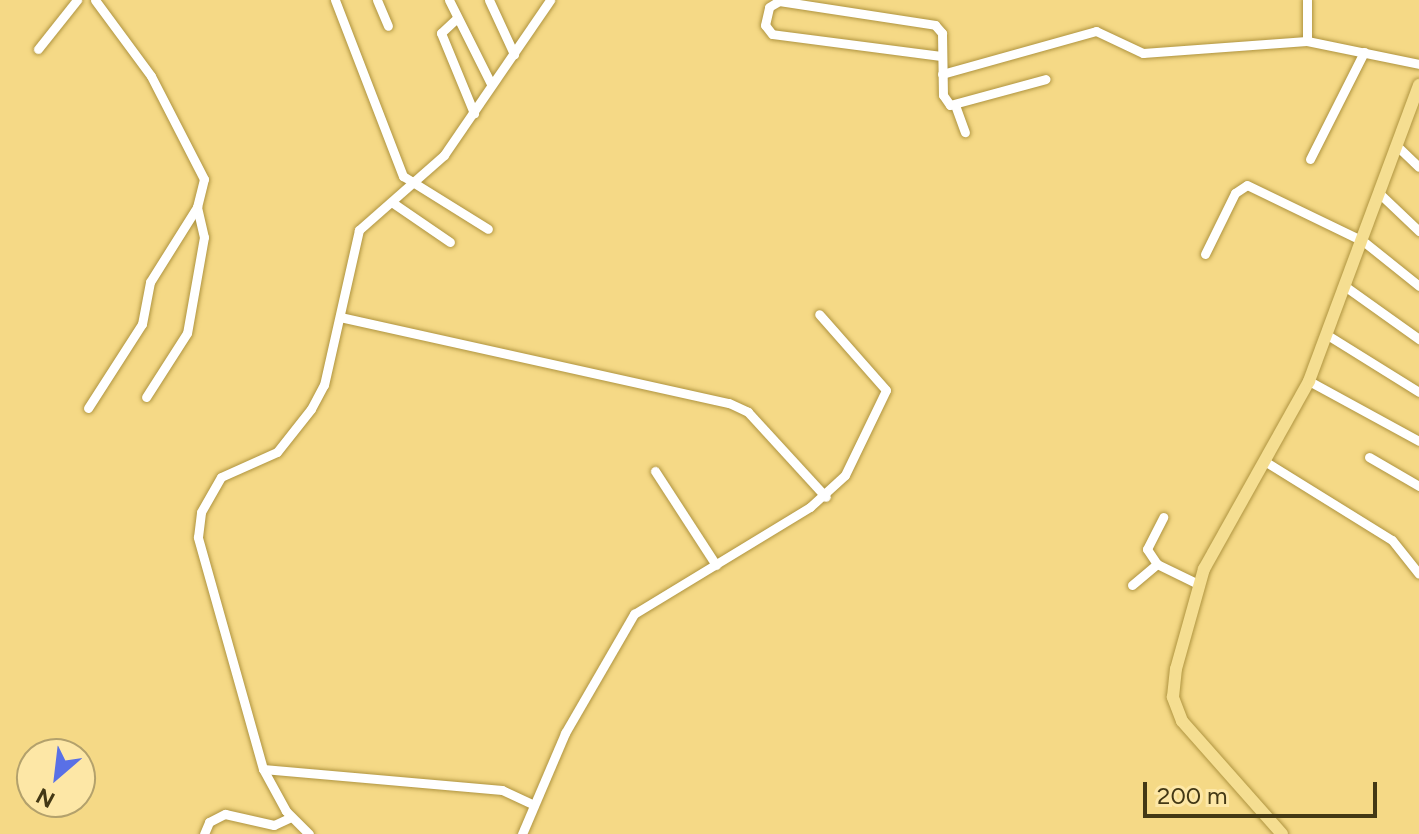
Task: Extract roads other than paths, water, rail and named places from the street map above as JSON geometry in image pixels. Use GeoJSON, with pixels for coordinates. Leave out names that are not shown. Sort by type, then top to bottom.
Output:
{"type":"FeatureCollection","features":[{"type":"Feature","properties":{"kind":"main road"},"geometry":{"type":"LineString","coordinates":[[1282,834],[1176,710],[1176,669],[1198,584],[1309,381],[1329,336],[1397,146],[1416,108],[1419,85]]}},
{"type":"Feature","properties":{"kind":"street"},"geometry":{"type":"LineString","coordinates":[[38,49],[77,0]]}},
{"type":"Feature","properties":{"kind":"street"},"geometry":{"type":"LineString","coordinates":[[88,408],[142,324],[150,282],[197,207],[204,179],[172,111],[95,0]]}},
{"type":"Feature","properties":{"kind":"street"},"geometry":{"type":"LineString","coordinates":[[335,0],[401,171],[412,184],[488,229]]}},
{"type":"Feature","properties":{"kind":"street"},"geometry":{"type":"LineString","coordinates":[[377,0],[388,26]]}},
{"type":"Feature","properties":{"kind":"street"},"geometry":{"type":"LineString","coordinates":[[449,0],[491,84]]}},
{"type":"Feature","properties":{"kind":"street"},"geometry":{"type":"LineString","coordinates":[[489,0],[514,54]]}},
{"type":"Feature","properties":{"kind":"street"},"geometry":{"type":"LineString","coordinates":[[1307,0],[1307,41]]}},
{"type":"Feature","properties":{"kind":"street"},"geometry":{"type":"LineString","coordinates":[[941,56],[772,34],[765,25],[769,7],[779,1],[917,21],[939,28],[941,56],[944,102],[955,105],[1046,79]]}},
{"type":"Feature","properties":{"kind":"street"},"geometry":{"type":"LineString","coordinates":[[309,834],[291,817],[263,769],[198,525],[221,477],[277,452],[311,409],[324,385],[354,242],[365,223],[393,203],[444,155],[514,54],[544,2]]}},
{"type":"Feature","properties":{"kind":"street"},"geometry":{"type":"LineString","coordinates":[[457,18],[441,33],[474,113]]}},
{"type":"Feature","properties":{"kind":"street"},"geometry":{"type":"LineString","coordinates":[[942,74],[1096,31],[1135,51],[1154,54],[1307,41],[1419,64]]}},
{"type":"Feature","properties":{"kind":"street"},"geometry":{"type":"LineString","coordinates":[[1310,159],[1364,52]]}},
{"type":"Feature","properties":{"kind":"street"},"geometry":{"type":"LineString","coordinates":[[955,105],[965,132]]}},
{"type":"Feature","properties":{"kind":"street"},"geometry":{"type":"LineString","coordinates":[[1397,146],[1419,167]]}},
{"type":"Feature","properties":{"kind":"street"},"geometry":{"type":"LineString","coordinates":[[1205,254],[1242,185],[1363,241],[1419,286]]}},
{"type":"Feature","properties":{"kind":"street"},"geometry":{"type":"LineString","coordinates":[[1380,194],[1419,231]]}},
{"type":"Feature","properties":{"kind":"street"},"geometry":{"type":"LineString","coordinates":[[393,203],[450,242]]}},
{"type":"Feature","properties":{"kind":"street"},"geometry":{"type":"LineString","coordinates":[[146,397],[187,333],[204,237],[197,207]]}},
{"type":"Feature","properties":{"kind":"street"},"geometry":{"type":"LineString","coordinates":[[1346,287],[1419,339]]}},
{"type":"Feature","properties":{"kind":"street"},"geometry":{"type":"LineString","coordinates":[[522,834],[625,624],[826,497],[845,475],[886,393],[819,314]]}},
{"type":"Feature","properties":{"kind":"street"},"geometry":{"type":"LineString","coordinates":[[340,317],[729,403],[748,412],[826,497]]}},
{"type":"Feature","properties":{"kind":"street"},"geometry":{"type":"LineString","coordinates":[[1329,336],[1419,392]]}},
{"type":"Feature","properties":{"kind":"street"},"geometry":{"type":"LineString","coordinates":[[1309,381],[1419,441]]}},
{"type":"Feature","properties":{"kind":"street"},"geometry":{"type":"LineString","coordinates":[[1369,457],[1419,486]]}},
{"type":"Feature","properties":{"kind":"street"},"geometry":{"type":"LineString","coordinates":[[1266,462],[1381,531],[1419,574]]}},
{"type":"Feature","properties":{"kind":"street"},"geometry":{"type":"LineString","coordinates":[[655,471],[716,565]]}},
{"type":"Feature","properties":{"kind":"street"},"geometry":{"type":"LineString","coordinates":[[1163,517],[1147,549],[1157,564],[1198,584]]}},
{"type":"Feature","properties":{"kind":"street"},"geometry":{"type":"LineString","coordinates":[[1132,585],[1157,564]]}},
{"type":"Feature","properties":{"kind":"street"},"geometry":{"type":"LineString","coordinates":[[263,769],[502,790],[534,805]]}},
{"type":"Feature","properties":{"kind":"street"},"geometry":{"type":"LineString","coordinates":[[204,834],[209,822],[225,814],[278,825],[291,817]]}}]}
